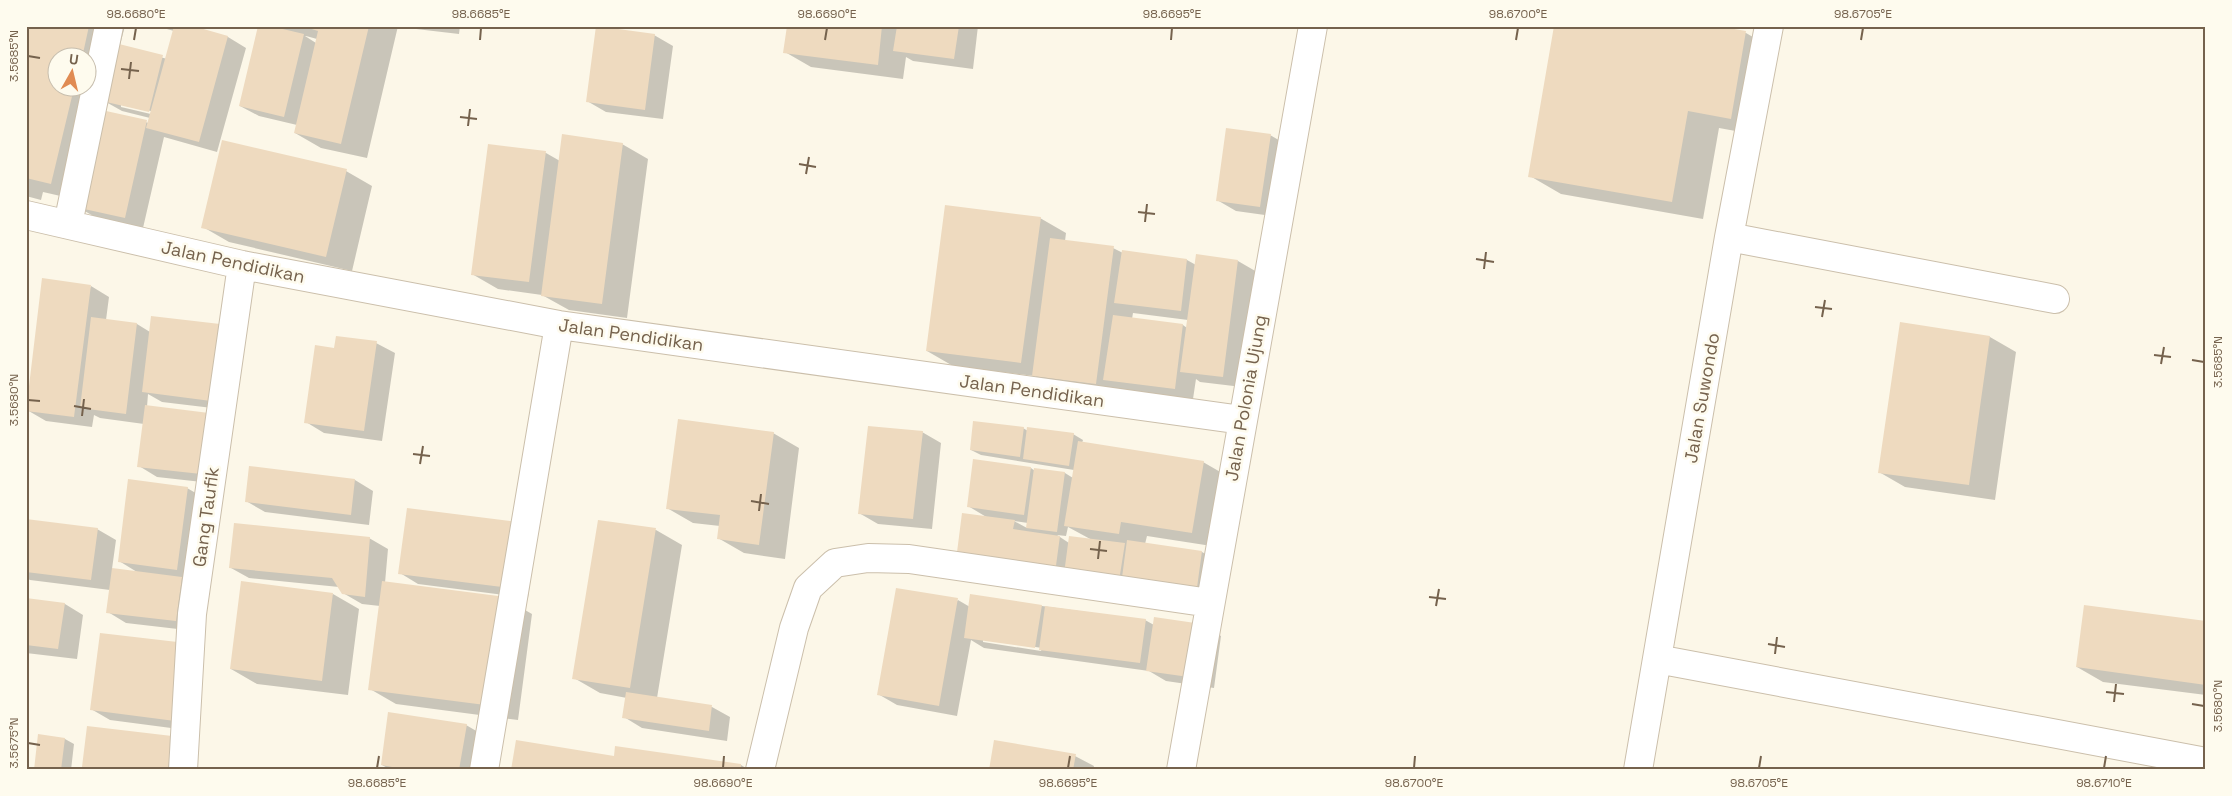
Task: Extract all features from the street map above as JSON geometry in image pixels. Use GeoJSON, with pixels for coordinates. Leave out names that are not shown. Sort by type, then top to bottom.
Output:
{"type":"FeatureCollection","features":[{"type":"Feature","properties":{"kind":"street"},"geometry":{"type":"LineString","coordinates":[[68,224],[109,26]]}},
{"type":"Feature","properties":{"kind":"street","name":"Jalan Polonia Ujung"},"geometry":{"type":"LineString","coordinates":[[1181,770],[1242,420],[1314,26]]}},
{"type":"Feature","properties":{"kind":"street","name":"Jalan Suwondo"},"geometry":{"type":"LineString","coordinates":[[1638,770],[1729,237],[1769,26]]}},
{"type":"Feature","properties":{"kind":"street","name":"Jalan Pendidikan"},"geometry":{"type":"LineString","coordinates":[[26,215],[242,265],[559,325],[1242,420]]}},
{"type":"Feature","properties":{"kind":"street"},"geometry":{"type":"LineString","coordinates":[[1729,237],[2055,300]]}},
{"type":"Feature","properties":{"kind":"street","name":"Gang Taufik"},"geometry":{"type":"LineString","coordinates":[[183,770],[192,614],[242,265]]}},
{"type":"Feature","properties":{"kind":"street"},"geometry":{"type":"LineString","coordinates":[[484,770],[559,325]]}},
{"type":"Feature","properties":{"kind":"street"},"geometry":{"type":"LineString","coordinates":[[760,770],[794,628],[808,588],[835,563],[868,558],[909,558],[1210,603]]}},
{"type":"Feature","properties":{"kind":"street"},"geometry":{"type":"LineString","coordinates":[[1657,660],[2206,762]]}},
{"type":"Feature","properties":{"kind":"building"},"geometry":{"type":"Polygon","coordinates":[[[26,26],[89,26],[84,48],[48,48],[48,98],[72,98],[51,184],[26,178],[26,26]]]}},
{"type":"Feature","properties":{"kind":"building"},"geometry":{"type":"Polygon","coordinates":[[[174,26],[193,26],[228,36],[199,142],[146,128],[174,26]]]}},
{"type":"Feature","properties":{"kind":"building"},"geometry":{"type":"Polygon","coordinates":[[[258,26],[270,26],[304,34],[284,117],[239,106],[258,26]]]}},
{"type":"Feature","properties":{"kind":"building"},"geometry":{"type":"Polygon","coordinates":[[[302,26],[369,26],[341,144],[294,133],[318,31],[302,26]]]}},
{"type":"Feature","properties":{"kind":"building"},"geometry":{"type":"Polygon","coordinates":[[[596,26],[655,34],[645,110],[586,102],[596,26]]]}},
{"type":"Feature","properties":{"kind":"building"},"geometry":{"type":"Polygon","coordinates":[[[787,26],[882,26],[878,65],[783,53],[787,26]]]}},
{"type":"Feature","properties":{"kind":"building"},"geometry":{"type":"Polygon","coordinates":[[[897,26],[959,26],[954,59],[893,51],[897,26]]]}},
{"type":"Feature","properties":{"kind":"building"},"geometry":{"type":"Polygon","coordinates":[[[1554,26],[1717,26],[1746,31],[1731,119],[1688,111],[1672,202],[1528,177],[1554,26]]]}},
{"type":"Feature","properties":{"kind":"building"},"geometry":{"type":"Polygon","coordinates":[[[115,43],[163,55],[149,112],[102,101],[115,43]]]}},
{"type":"Feature","properties":{"kind":"building"},"geometry":{"type":"Polygon","coordinates":[[[97,109],[147,120],[125,218],[75,207],[97,109]]]}},
{"type":"Feature","properties":{"kind":"building"},"geometry":{"type":"Polygon","coordinates":[[[1226,128],[1271,134],[1260,207],[1216,201],[1226,128]]]}},
{"type":"Feature","properties":{"kind":"building"},"geometry":{"type":"Polygon","coordinates":[[[562,134],[623,143],[602,304],[541,296],[562,134]]]}},
{"type":"Feature","properties":{"kind":"building"},"geometry":{"type":"Polygon","coordinates":[[[222,140],[347,169],[326,257],[201,228],[222,140]]]}},
{"type":"Feature","properties":{"kind":"building"},"geometry":{"type":"Polygon","coordinates":[[[488,144],[546,151],[529,282],[471,275],[488,144]]]}},
{"type":"Feature","properties":{"kind":"building"},"geometry":{"type":"Polygon","coordinates":[[[945,205],[1041,217],[1021,363],[926,351],[945,205]]]}},
{"type":"Feature","properties":{"kind":"building"},"geometry":{"type":"Polygon","coordinates":[[[1050,238],[1114,246],[1096,384],[1032,376],[1050,238]]]}},
{"type":"Feature","properties":{"kind":"building"},"geometry":{"type":"Polygon","coordinates":[[[1122,250],[1187,259],[1181,311],[1114,303],[1122,250]]]}},
{"type":"Feature","properties":{"kind":"building"},"geometry":{"type":"Polygon","coordinates":[[[1196,254],[1238,260],[1223,377],[1180,372],[1196,254]]]}},
{"type":"Feature","properties":{"kind":"building"},"geometry":{"type":"Polygon","coordinates":[[[42,278],[91,285],[74,417],[26,411],[42,278]]]}},
{"type":"Feature","properties":{"kind":"building"},"geometry":{"type":"Polygon","coordinates":[[[1113,315],[1183,324],[1175,389],[1103,380],[1113,315]]]}},
{"type":"Feature","properties":{"kind":"building"},"geometry":{"type":"Polygon","coordinates":[[[151,316],[220,324],[211,401],[142,392],[151,316]]]}},
{"type":"Feature","properties":{"kind":"building"},"geometry":{"type":"Polygon","coordinates":[[[91,317],[137,323],[126,414],[80,408],[91,317]]]}},
{"type":"Feature","properties":{"kind":"building"},"geometry":{"type":"Polygon","coordinates":[[[1900,322],[1990,336],[1969,485],[1878,473],[1900,322]]]}},
{"type":"Feature","properties":{"kind":"building"},"geometry":{"type":"Polygon","coordinates":[[[336,336],[377,341],[364,431],[304,423],[315,345],[334,348],[336,336]]]}},
{"type":"Feature","properties":{"kind":"building"},"geometry":{"type":"Polygon","coordinates":[[[145,405],[209,413],[201,474],[137,467],[145,405]]]}},
{"type":"Feature","properties":{"kind":"building"},"geometry":{"type":"Polygon","coordinates":[[[678,419],[774,432],[759,545],[717,539],[720,515],[666,509],[678,419]]]}},
{"type":"Feature","properties":{"kind":"building"},"geometry":{"type":"Polygon","coordinates":[[[973,421],[1024,427],[1020,457],[970,450],[973,421]]]}},
{"type":"Feature","properties":{"kind":"building"},"geometry":{"type":"Polygon","coordinates":[[[868,426],[923,431],[913,519],[858,514],[868,426]]]}},
{"type":"Feature","properties":{"kind":"building"},"geometry":{"type":"Polygon","coordinates":[[[1027,427],[1074,433],[1069,466],[1023,459],[1027,427]]]}},
{"type":"Feature","properties":{"kind":"building"},"geometry":{"type":"Polygon","coordinates":[[[1078,441],[1204,461],[1192,533],[1121,522],[1119,534],[1064,526],[1078,441]]]}},
{"type":"Feature","properties":{"kind":"building"},"geometry":{"type":"Polygon","coordinates":[[[973,459],[1031,467],[1024,515],[967,507],[973,459]]]}},
{"type":"Feature","properties":{"kind":"building"},"geometry":{"type":"Polygon","coordinates":[[[249,466],[355,479],[351,515],[245,502],[249,466]]]}},
{"type":"Feature","properties":{"kind":"building"},"geometry":{"type":"Polygon","coordinates":[[[1034,468],[1065,472],[1057,532],[1026,528],[1034,468]]]}},
{"type":"Feature","properties":{"kind":"building"},"geometry":{"type":"Polygon","coordinates":[[[128,479],[188,487],[177,570],[118,562],[128,479]]]}},
{"type":"Feature","properties":{"kind":"building"},"geometry":{"type":"Polygon","coordinates":[[[407,508],[518,522],[510,588],[398,574],[407,508]]]}},
{"type":"Feature","properties":{"kind":"building"},"geometry":{"type":"Polygon","coordinates":[[[962,513],[1015,520],[1013,529],[1060,536],[1055,573],[956,560],[962,513]]]}},
{"type":"Feature","properties":{"kind":"building"},"geometry":{"type":"Polygon","coordinates":[[[26,519],[98,528],[91,580],[26,572],[26,519]]]}},
{"type":"Feature","properties":{"kind":"building"},"geometry":{"type":"Polygon","coordinates":[[[598,520],[656,528],[630,688],[572,679],[598,520]]]}},
{"type":"Feature","properties":{"kind":"building"},"geometry":{"type":"Polygon","coordinates":[[[234,523],[370,537],[365,597],[342,594],[332,578],[229,568],[234,523]]]}},
{"type":"Feature","properties":{"kind":"building"},"geometry":{"type":"Polygon","coordinates":[[[1069,536],[1125,543],[1119,581],[1064,574],[1069,536]]]}},
{"type":"Feature","properties":{"kind":"building"},"geometry":{"type":"Polygon","coordinates":[[[1127,540],[1202,551],[1196,595],[1121,585],[1127,540]]]}},
{"type":"Feature","properties":{"kind":"building"},"geometry":{"type":"Polygon","coordinates":[[[112,568],[182,577],[176,621],[106,613],[112,568]]]}},
{"type":"Feature","properties":{"kind":"building"},"geometry":{"type":"Polygon","coordinates":[[[241,581],[333,593],[322,681],[230,669],[241,581]]]}},
{"type":"Feature","properties":{"kind":"building"},"geometry":{"type":"Polygon","coordinates":[[[382,581],[506,597],[493,706],[368,690],[382,581]]]}},
{"type":"Feature","properties":{"kind":"building"},"geometry":{"type":"Polygon","coordinates":[[[896,588],[958,598],[939,706],[877,695],[896,588]]]}},
{"type":"Feature","properties":{"kind":"building"},"geometry":{"type":"Polygon","coordinates":[[[970,594],[1042,605],[1035,648],[964,638],[970,594]]]}},
{"type":"Feature","properties":{"kind":"building"},"geometry":{"type":"Polygon","coordinates":[[[26,598],[65,603],[58,649],[26,645],[26,598]]]}},
{"type":"Feature","properties":{"kind":"building"},"geometry":{"type":"Polygon","coordinates":[[[2084,605],[2206,621],[2206,685],[2076,667],[2084,605]]]}},
{"type":"Feature","properties":{"kind":"building"},"geometry":{"type":"Polygon","coordinates":[[[1045,606],[1146,619],[1140,663],[1039,650],[1045,606]]]}},
{"type":"Feature","properties":{"kind":"building"},"geometry":{"type":"Polygon","coordinates":[[[1154,617],[1202,624],[1196,678],[1146,671],[1154,617]]]}},
{"type":"Feature","properties":{"kind":"building"},"geometry":{"type":"Polygon","coordinates":[[[100,633],[186,643],[175,721],[90,710],[100,633]]]}},
{"type":"Feature","properties":{"kind":"building"},"geometry":{"type":"Polygon","coordinates":[[[626,692],[712,705],[709,731],[622,718],[626,692]]]}},
{"type":"Feature","properties":{"kind":"building"},"geometry":{"type":"Polygon","coordinates":[[[388,712],[467,724],[459,770],[409,770],[381,765],[388,712]]]}},
{"type":"Feature","properties":{"kind":"building"},"geometry":{"type":"Polygon","coordinates":[[[87,726],[172,736],[168,770],[100,770],[82,767],[87,726]]]}},
{"type":"Feature","properties":{"kind":"building"},"geometry":{"type":"Polygon","coordinates":[[[38,734],[65,738],[61,770],[34,770],[38,734]]]}},
{"type":"Feature","properties":{"kind":"building"},"geometry":{"type":"Polygon","coordinates":[[[516,740],[614,756],[615,746],[741,764],[741,770],[511,770],[516,740]]]}},
{"type":"Feature","properties":{"kind":"building"},"geometry":{"type":"Polygon","coordinates":[[[994,740],[1076,754],[1073,770],[989,770],[994,740]]]}}]}
